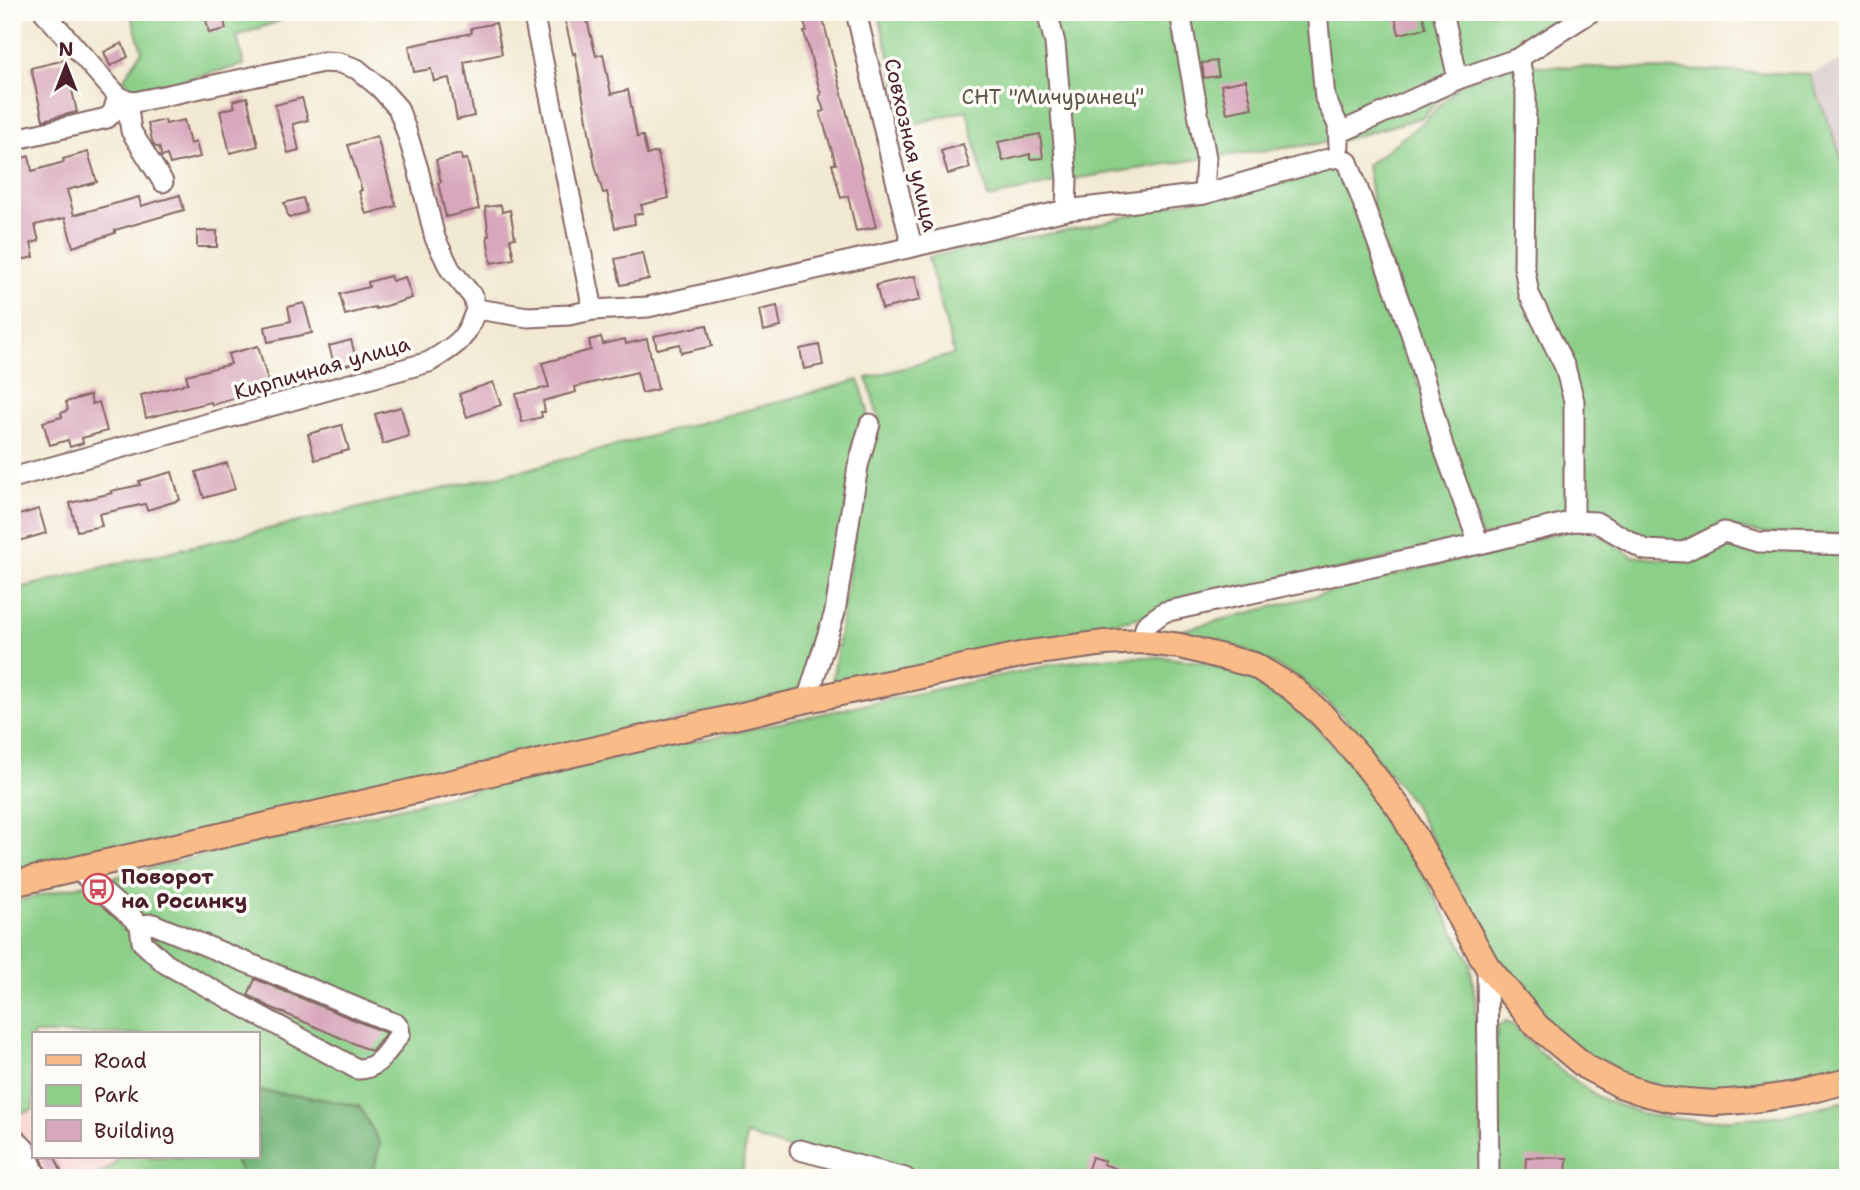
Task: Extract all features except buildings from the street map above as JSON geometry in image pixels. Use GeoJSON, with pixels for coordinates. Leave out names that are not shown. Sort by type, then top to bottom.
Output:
{"type":"FeatureCollection","features":[{"type":"Feature","properties":{"kind":"main road"},"geometry":{"type":"LineString","coordinates":[[12,884],[807,700],[1030,653],[1105,643],[1141,642],[1180,646],[1254,665],[1292,688],[1322,715],[1359,755],[1400,809],[1487,966],[1555,1042],[1586,1066],[1620,1084],[1647,1094],[1672,1100],[1715,1103],[1800,1093],[1848,1081]]}},
{"type":"Feature","properties":{"kind":"street"},"geometry":{"type":"LineString","coordinates":[[44,12],[122,98],[131,131],[163,182]]}},
{"type":"Feature","properties":{"kind":"street"},"geometry":{"type":"LineString","coordinates":[[533,12],[593,310]]}},
{"type":"Feature","properties":{"kind":"street","name":"Совхозная улица"},"geometry":{"type":"LineString","coordinates":[[856,12],[912,247]]}},
{"type":"Feature","properties":{"kind":"street"},"geometry":{"type":"LineString","coordinates":[[1047,12],[1055,43],[1067,180],[1066,210]]}},
{"type":"Feature","properties":{"kind":"street"},"geometry":{"type":"LineString","coordinates":[[1180,12],[1206,158],[1205,194]]}},
{"type":"Feature","properties":{"kind":"street"},"geometry":{"type":"LineString","coordinates":[[1317,12],[1325,97],[1338,125],[1339,157]]}},
{"type":"Feature","properties":{"kind":"street"},"geometry":{"type":"LineString","coordinates":[[1443,12],[1458,79]]}},
{"type":"Feature","properties":{"kind":"street"},"geometry":{"type":"LineString","coordinates":[[1339,133],[1458,79],[1519,58],[1583,14]]}},
{"type":"Feature","properties":{"kind":"street"},"geometry":{"type":"LineString","coordinates":[[1519,58],[1526,95],[1524,266],[1529,294],[1565,367],[1574,401],[1574,521]]}},
{"type":"Feature","properties":{"kind":"street"},"geometry":{"type":"LineString","coordinates":[[122,98],[135,102],[323,62],[340,63],[357,69],[398,108],[418,169],[435,238],[450,269],[473,297],[475,309],[528,317],[648,307],[1066,210],[1205,194],[1339,157],[1348,162],[1412,336],[1443,446],[1479,544]]}},
{"type":"Feature","properties":{"kind":"street"},"geometry":{"type":"LineString","coordinates":[[12,140],[107,118],[122,98]]}},
{"type":"Feature","properties":{"kind":"street","name":"Кирпичная улица"},"geometry":{"type":"LineString","coordinates":[[12,478],[429,362],[458,343],[470,327],[475,309]]}},
{"type":"Feature","properties":{"kind":"street"},"geometry":{"type":"LineString","coordinates":[[807,700],[835,612],[858,466],[870,424]]}},
{"type":"Feature","properties":{"kind":"street"},"geometry":{"type":"LineString","coordinates":[[1141,642],[1146,625],[1164,612],[1574,521],[1596,522],[1645,550],[1684,552],[1724,532],[1758,542],[1848,545]]}},
{"type":"Feature","properties":{"kind":"street"},"geometry":{"type":"LineString","coordinates":[[77,869],[140,925],[142,942],[166,964],[357,1069],[367,1070],[375,1066],[400,1034],[396,1024],[153,924],[140,925]]}},
{"type":"Feature","properties":{"kind":"street"},"geometry":{"type":"LineString","coordinates":[[1487,966],[1489,1178]]}},
{"type":"Feature","properties":{"kind":"street"},"geometry":{"type":"LineString","coordinates":[[12,1136],[25,1149],[37,1178]]}},
{"type":"Feature","properties":{"kind":"street"},"geometry":{"type":"LineString","coordinates":[[800,1150],[905,1178]]}},
{"type":"Feature","properties":{"kind":"shaded area"},"geometry":{"type":"Polygon","coordinates":[[[1848,59],[1848,174],[1809,74],[1848,59]]]}},
{"type":"Feature","properties":{"kind":"shaded area"},"geometry":{"type":"Polygon","coordinates":[[[32,1084],[32,1158],[191,1158],[196,1178],[12,1178],[12,1089],[32,1084]]]}},
{"type":"Feature","properties":{"kind":"green space"},"geometry":{"type":"Polygon","coordinates":[[[130,12],[304,12],[237,36],[244,65],[137,91],[123,80],[142,51],[130,12]]]}},
{"type":"Feature","properties":{"kind":"green space","name":"СНТ \"Мичуринец\""},"geometry":{"type":"Polygon","coordinates":[[[878,12],[1591,12],[1458,79],[1423,117],[1339,141],[1067,180],[988,198],[967,110],[907,126],[878,12]]]}},
{"type":"Feature","properties":{"kind":"green space"},"geometry":{"type":"Polygon","coordinates":[[[1515,65],[1809,74],[1848,174],[1848,535],[1766,534],[1722,525],[1673,546],[1647,543],[1604,518],[1482,537],[1376,223],[1367,165],[1426,120],[1460,84],[1515,65]]]}},
{"type":"Feature","properties":{"kind":"green space"},"geometry":{"type":"Polygon","coordinates":[[[1337,165],[1346,168],[1471,539],[831,690],[865,464],[879,420],[867,378],[954,354],[928,257],[1089,226],[1337,165]]]}},
{"type":"Feature","properties":{"kind":"green space"},"geometry":{"type":"Polygon","coordinates":[[[859,380],[868,411],[861,431],[815,687],[12,877],[12,590],[528,469],[859,380]]]}},
{"type":"Feature","properties":{"kind":"green space"},"geometry":{"type":"Polygon","coordinates":[[[1589,528],[1632,556],[1667,560],[1696,559],[1725,542],[1848,554],[1848,1073],[1782,1089],[1686,1095],[1615,1076],[1549,1028],[1493,951],[1411,800],[1343,716],[1298,677],[1244,649],[1163,635],[1566,531],[1589,528]]]}},
{"type":"Feature","properties":{"kind":"green space"},"geometry":{"type":"Polygon","coordinates":[[[1114,657],[1163,657],[1204,663],[1241,673],[1277,693],[1312,723],[1349,763],[1392,817],[1470,961],[1475,1000],[1484,1178],[877,1178],[746,1135],[742,1178],[372,1178],[380,1143],[359,1106],[259,1091],[259,1032],[32,1032],[32,1110],[12,1115],[12,902],[518,779],[1059,663],[1114,657]]]}},
{"type":"Feature","properties":{"kind":"green space"},"geometry":{"type":"Polygon","coordinates":[[[1506,1022],[1514,1026],[1559,1069],[1600,1098],[1646,1115],[1698,1121],[1777,1116],[1848,1101],[1848,1178],[1491,1178],[1497,1026],[1506,1022]]]}},
{"type":"Feature","properties":{"kind":"green space"},"geometry":{"type":"Polygon","coordinates":[[[259,1091],[359,1106],[380,1143],[372,1178],[244,1178],[234,1158],[259,1158],[259,1091]]]}},
{"type":"Feature","properties":{"kind":"green space"},"geometry":{"type":"Polygon","coordinates":[[[120,1158],[234,1158],[244,1178],[91,1178],[110,1168],[120,1158]]]}},
{"type":"Feature","properties":{"kind":"place","name":"Поворот на Росинку"},"geometry":{"type":"Point","coordinates":[98,889]}}]}
